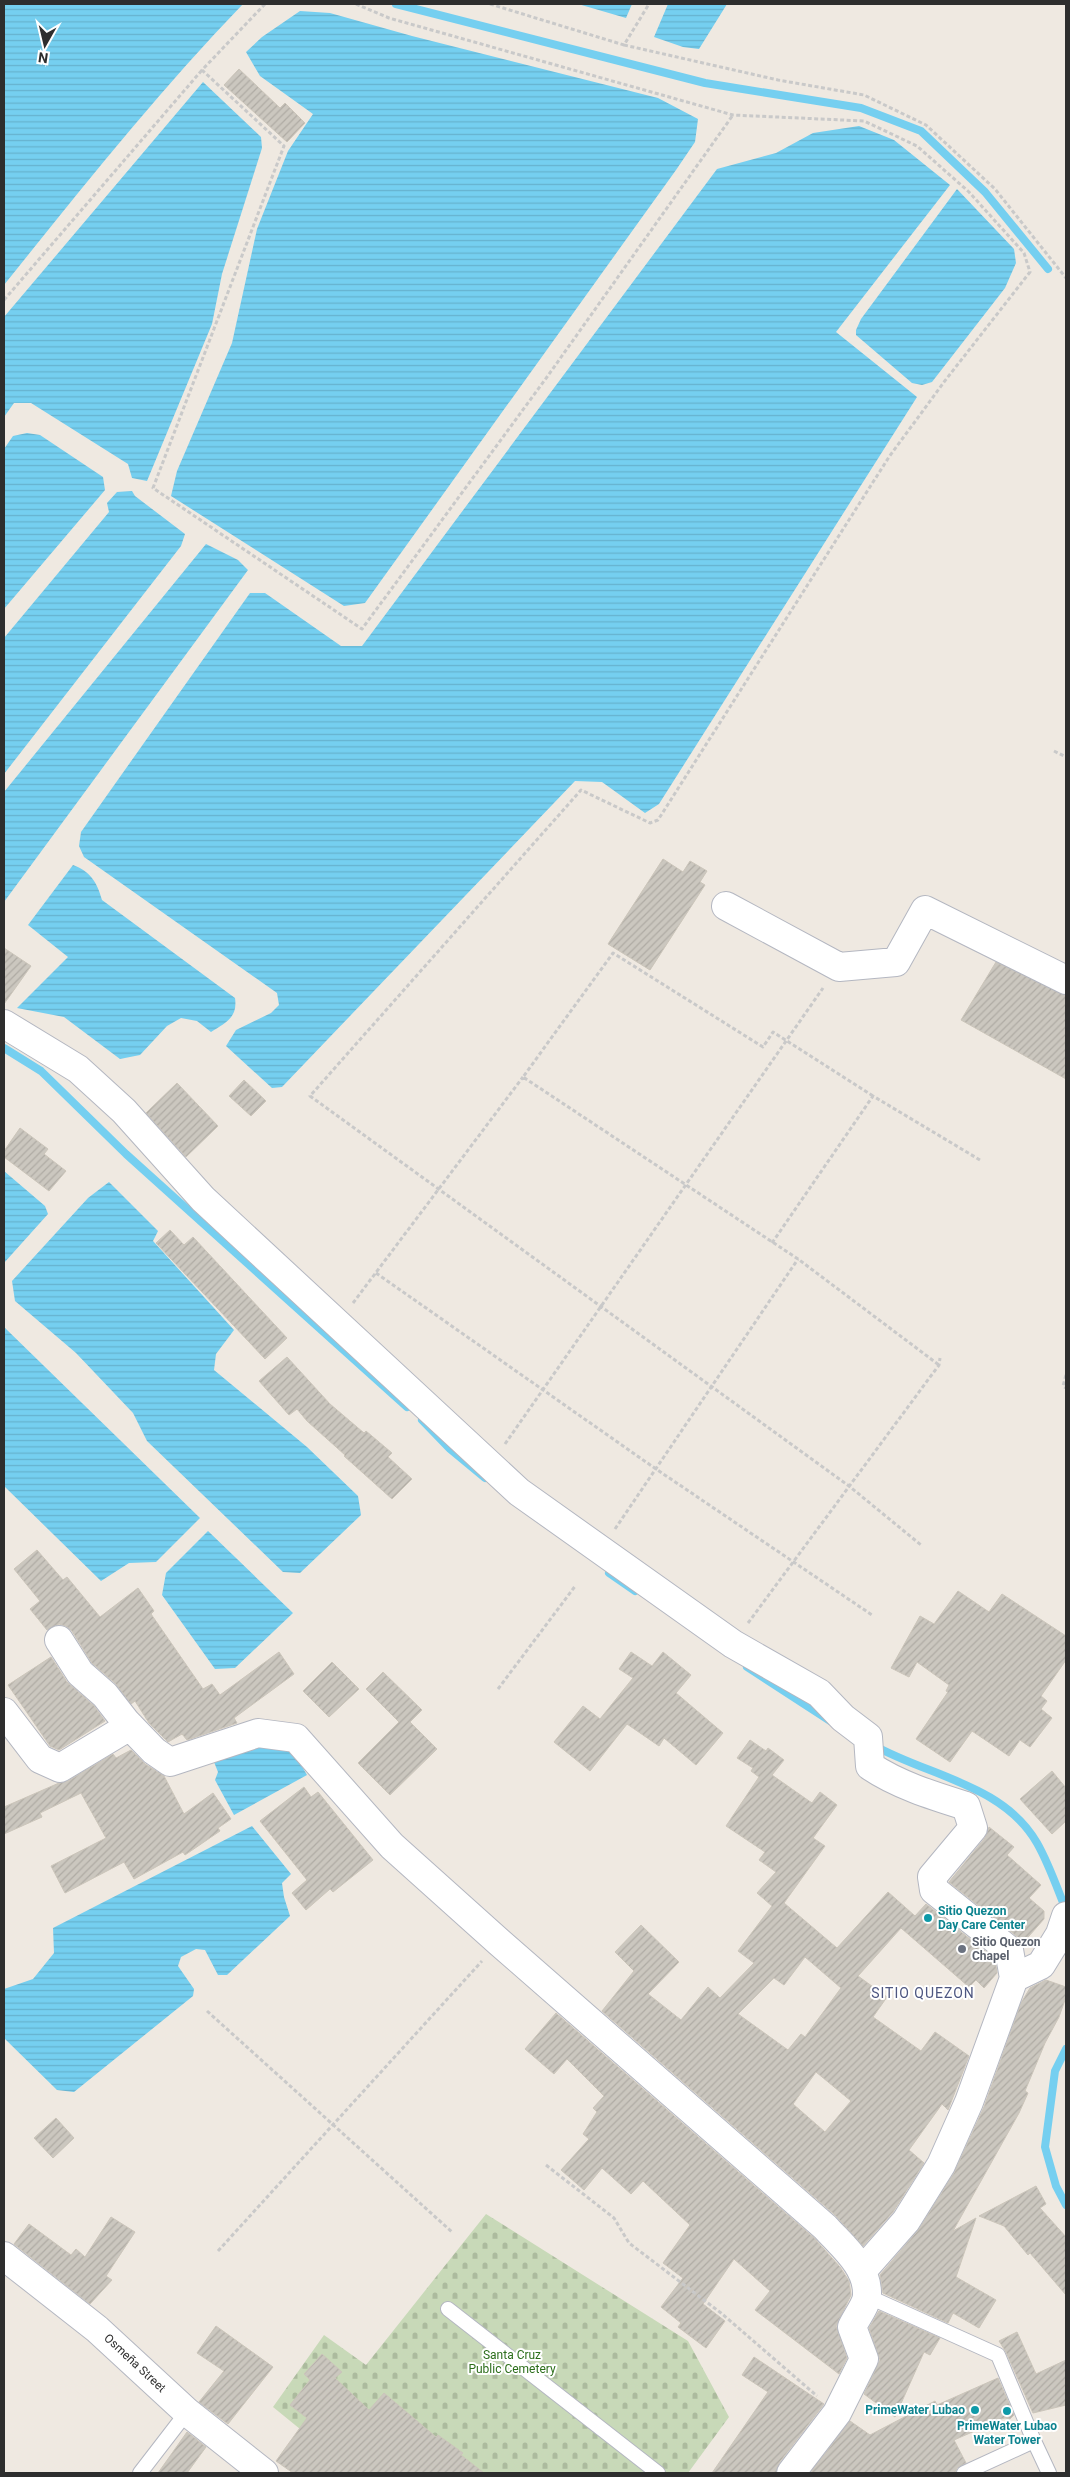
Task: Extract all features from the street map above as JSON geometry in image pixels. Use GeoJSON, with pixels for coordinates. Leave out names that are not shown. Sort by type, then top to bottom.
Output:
{"type":"FeatureCollection","features":[{"type":"Feature","properties":{"kind":"street"},"geometry":{"type":"LineString","coordinates":[[726,906],[839,967],[896,962],[926,910],[1066,980]]}},
{"type":"Feature","properties":{"kind":"street"},"geometry":{"type":"LineString","coordinates":[[4,1024],[78,1068],[124,1111],[203,1199],[519,1492],[733,1644],[819,1693],[843,1718],[868,1737],[870,1766],[881,1773],[930,1795],[966,1806],[973,1828],[932,1877],[934,1890],[1009,1950],[1014,1978],[969,2102],[941,2165],[865,2283],[852,2327],[864,2359],[837,2413],[791,2473]]}},
{"type":"Feature","properties":{"kind":"street"},"geometry":{"type":"LineString","coordinates":[[59,1640],[80,1673],[105,1695],[130,1726],[154,1751],[170,1762],[258,1733],[296,1738],[392,1846],[824,2227],[856,2260],[865,2283]]}},
{"type":"Feature","properties":{"kind":"street"},"geometry":{"type":"LineString","coordinates":[[4,1712],[40,1759],[60,1768],[130,1726]]}},
{"type":"Feature","properties":{"kind":"street"},"geometry":{"type":"LineString","coordinates":[[1014,1978],[1041,1965],[1063,1925]]}},
{"type":"Feature","properties":{"kind":"street","name":"Osmeña Street"},"geometry":{"type":"LineString","coordinates":[[4,2256],[97,2329],[187,2412],[264,2473]]}},
{"type":"Feature","properties":{"kind":"lane"},"geometry":{"type":"LineString","coordinates":[[865,2283],[998,2355],[1049,2473]]}},
{"type":"Feature","properties":{"kind":"lane"},"geometry":{"type":"LineString","coordinates":[[448,2309],[658,2473]]}},
{"type":"Feature","properties":{"kind":"lane"},"geometry":{"type":"LineString","coordinates":[[140,2473],[187,2412]]}},
{"type":"Feature","properties":{"kind":"lane"},"geometry":{"type":"LineString","coordinates":[[964,2473],[1034,2441]]}},
{"type":"Feature","properties":{"kind":"path"},"geometry":{"type":"LineString","coordinates":[[4,300],[202,70],[266,4]]}},
{"type":"Feature","properties":{"kind":"path"},"geometry":{"type":"LineString","coordinates":[[356,4],[389,18],[733,115],[864,121],[917,146],[969,192],[1024,253],[1030,272],[944,382],[889,457],[658,820],[650,823],[581,790],[310,1096],[848,1486],[921,1545]]}},
{"type":"Feature","properties":{"kind":"path"},"geometry":{"type":"LineString","coordinates":[[490,4],[624,45],[778,80],[864,96],[926,125],[994,189],[1066,278]]}},
{"type":"Feature","properties":{"kind":"path"},"geometry":{"type":"LineString","coordinates":[[624,45],[649,4]]}},
{"type":"Feature","properties":{"kind":"path"},"geometry":{"type":"LineString","coordinates":[[202,70],[284,146],[154,488],[362,629],[547,377],[733,115]]}},
{"type":"Feature","properties":{"kind":"path"},"geometry":{"type":"LineString","coordinates":[[1054,751],[1066,757]]}},
{"type":"Feature","properties":{"kind":"path"},"geometry":{"type":"LineString","coordinates":[[338,1324],[524,1077],[613,953],[763,1047],[773,1032],[873,1096],[980,1160]]}},
{"type":"Feature","properties":{"kind":"path"},"geometry":{"type":"LineString","coordinates":[[490,1465],[687,1186],[786,1040],[839,967]]}},
{"type":"Feature","properties":{"kind":"path"},"geometry":{"type":"LineString","coordinates":[[524,1077],[798,1259],[939,1364]]}},
{"type":"Feature","properties":{"kind":"path"},"geometry":{"type":"LineString","coordinates":[[772,1243],[873,1096]]}},
{"type":"Feature","properties":{"kind":"path"},"geometry":{"type":"LineString","coordinates":[[601,1551],[798,1259]]}},
{"type":"Feature","properties":{"kind":"path"},"geometry":{"type":"LineString","coordinates":[[376,1273],[656,1469],[872,1615]]}},
{"type":"Feature","properties":{"kind":"path"},"geometry":{"type":"LineString","coordinates":[[733,1644],[939,1364],[940,1358]]}},
{"type":"Feature","properties":{"kind":"path"},"geometry":{"type":"LineString","coordinates":[[1066,1375],[1063,1386],[1066,1388]]}},
{"type":"Feature","properties":{"kind":"path"},"geometry":{"type":"LineString","coordinates":[[498,1689],[576,1585]]}},
{"type":"Feature","properties":{"kind":"path"},"geometry":{"type":"LineString","coordinates":[[218,2251],[499,1942]]}},
{"type":"Feature","properties":{"kind":"path"},"geometry":{"type":"LineString","coordinates":[[207,2011],[452,2232]]}},
{"type":"Feature","properties":{"kind":"path"},"geometry":{"type":"LineString","coordinates":[[546,2165],[614,2218],[628,2244],[721,2313],[837,2413]]}},
{"type":"Feature","properties":{"kind":"green space","name":"Santa Cruz Public Cemetery"},"geometry":{"type":"Polygon","coordinates":[[[486,2214],[688,2341],[729,2417],[688,2473],[354,2473],[273,2407],[324,2335],[366,2365],[486,2214]]]}},
{"type":"Feature","properties":{"kind":"water"},"geometry":{"type":"Polygon","coordinates":[[[4,4],[243,4],[150,107],[4,285],[4,4]]]}},
{"type":"Feature","properties":{"kind":"water"},"geometry":{"type":"Polygon","coordinates":[[[578,4],[632,4],[626,18],[578,4]]]}},
{"type":"Feature","properties":{"kind":"water"},"geometry":{"type":"Polygon","coordinates":[[[668,4],[727,4],[699,49],[683,47],[654,37],[668,4]]]}},
{"type":"Feature","properties":{"kind":"water"},"geometry":{"type":"Polygon","coordinates":[[[300,11],[330,13],[412,36],[658,98],[698,119],[695,142],[676,170],[365,603],[344,606],[171,496],[177,471],[232,343],[257,229],[288,151],[313,114],[260,76],[246,52],[262,37],[300,11]]]}},
{"type":"Feature","properties":{"kind":"water"},"geometry":{"type":"Polygon","coordinates":[[[203,82],[261,137],[262,148],[222,274],[212,324],[147,481],[132,478],[128,464],[31,403],[14,403],[4,417],[4,317],[203,82]]]}},
{"type":"Feature","properties":{"kind":"water"},"geometry":{"type":"Polygon","coordinates":[[[859,126],[894,140],[950,185],[836,332],[917,397],[659,804],[645,813],[602,782],[575,781],[282,1087],[272,1088],[226,1046],[236,1030],[271,1013],[279,1005],[277,993],[84,857],[79,846],[81,832],[250,593],[265,593],[341,646],[362,646],[717,169],[776,153],[813,133],[859,126]]]}},
{"type":"Feature","properties":{"kind":"water"},"geometry":{"type":"Polygon","coordinates":[[[957,189],[1014,249],[1016,263],[1005,288],[932,382],[922,385],[912,383],[856,335],[856,330],[861,319],[957,189]]]}},
{"type":"Feature","properties":{"kind":"water"},"geometry":{"type":"Polygon","coordinates":[[[27,433],[40,435],[103,477],[105,490],[4,609],[4,449],[13,436],[27,433]]]}},
{"type":"Feature","properties":{"kind":"water"},"geometry":{"type":"Polygon","coordinates":[[[132,491],[135,496],[185,534],[181,546],[4,774],[4,638],[109,512],[107,503],[117,492],[132,491]]]}},
{"type":"Feature","properties":{"kind":"water"},"geometry":{"type":"Polygon","coordinates":[[[206,544],[238,560],[248,570],[4,902],[4,792],[206,544]]]}},
{"type":"Feature","properties":{"kind":"water"},"geometry":{"type":"Polygon","coordinates":[[[73,865],[84,870],[92,878],[102,900],[235,998],[234,1010],[229,1019],[211,1032],[197,1021],[181,1018],[167,1026],[140,1055],[120,1059],[64,1017],[17,1008],[68,957],[28,925],[73,865]]]}},
{"type":"Feature","properties":{"kind":"water"},"geometry":{"type":"Polygon","coordinates":[[[4,1171],[45,1206],[48,1214],[4,1263],[4,1171]]]}},
{"type":"Feature","properties":{"kind":"water"},"geometry":{"type":"Polygon","coordinates":[[[109,1182],[158,1231],[153,1241],[234,1330],[216,1354],[214,1370],[307,1447],[358,1496],[361,1515],[300,1573],[283,1572],[147,1441],[133,1413],[76,1353],[15,1301],[12,1281],[88,1198],[109,1182]]]}},
{"type":"Feature","properties":{"kind":"water"},"geometry":{"type":"Polygon","coordinates":[[[4,1327],[200,1518],[156,1562],[129,1563],[101,1581],[4,1486],[4,1327]]]}},
{"type":"Feature","properties":{"kind":"water"},"geometry":{"type":"Polygon","coordinates":[[[208,1531],[293,1613],[235,1668],[215,1669],[162,1595],[166,1573],[208,1531]]]}},
{"type":"Feature","properties":{"kind":"water"},"geometry":{"type":"Polygon","coordinates":[[[263,1743],[290,1746],[307,1775],[234,1815],[215,1780],[218,1772],[212,1757],[263,1743]]]}},
{"type":"Feature","properties":{"kind":"water"},"geometry":{"type":"Polygon","coordinates":[[[252,1826],[291,1874],[282,1883],[290,1916],[227,1975],[218,1975],[205,1950],[196,1949],[181,1957],[178,1966],[194,1989],[193,1996],[74,2092],[57,2090],[4,2038],[4,1989],[33,1979],[54,1953],[53,1928],[252,1826]]]}},
{"type":"Feature","properties":{"kind":"building"},"geometry":{"type":"Polygon","coordinates":[[[239,69],[280,108],[285,103],[305,123],[287,142],[224,85],[239,69]]]}},
{"type":"Feature","properties":{"kind":"building"},"geometry":{"type":"Polygon","coordinates":[[[663,859],[683,872],[690,861],[707,871],[700,882],[705,885],[650,970],[608,944],[663,859]]]}},
{"type":"Feature","properties":{"kind":"building"},"geometry":{"type":"Polygon","coordinates":[[[4,948],[31,966],[4,1004],[4,948]]]}},
{"type":"Feature","properties":{"kind":"building"},"geometry":{"type":"Polygon","coordinates":[[[996,962],[1066,996],[1066,1079],[961,1020],[996,962]]]}},
{"type":"Feature","properties":{"kind":"building"},"geometry":{"type":"Polygon","coordinates":[[[244,1080],[266,1101],[251,1116],[229,1096],[244,1080]]]}},
{"type":"Feature","properties":{"kind":"building"},"geometry":{"type":"Polygon","coordinates":[[[177,1083],[218,1126],[186,1157],[146,1113],[177,1083]]]}},
{"type":"Feature","properties":{"kind":"building"},"geometry":{"type":"Polygon","coordinates":[[[20,1128],[48,1149],[44,1154],[66,1171],[49,1191],[4,1157],[4,1151],[20,1128]]]}},
{"type":"Feature","properties":{"kind":"building"},"geometry":{"type":"Polygon","coordinates":[[[170,1230],[184,1245],[193,1237],[287,1338],[265,1359],[156,1243],[170,1230]]]}},
{"type":"Feature","properties":{"kind":"building"},"geometry":{"type":"Polygon","coordinates":[[[287,1357],[330,1404],[364,1433],[366,1431],[392,1453],[388,1457],[412,1479],[392,1499],[307,1421],[297,1409],[289,1415],[259,1381],[287,1357]]]}},
{"type":"Feature","properties":{"kind":"building"},"geometry":{"type":"Polygon","coordinates":[[[37,1550],[63,1580],[67,1577],[100,1617],[138,1588],[154,1611],[151,1614],[203,1689],[212,1684],[220,1695],[279,1652],[294,1674],[234,1718],[237,1723],[187,1740],[182,1734],[168,1742],[149,1723],[135,1701],[131,1704],[115,1683],[92,1663],[72,1631],[66,1626],[59,1624],[47,1630],[30,1609],[40,1601],[14,1569],[37,1550]]]}},
{"type":"Feature","properties":{"kind":"building"},"geometry":{"type":"Polygon","coordinates":[[[958,1591],[989,1612],[1002,1594],[1066,1636],[1066,1660],[1041,1696],[1047,1701],[1041,1709],[1052,1718],[1030,1747],[1020,1740],[1009,1756],[972,1731],[950,1762],[916,1739],[948,1692],[946,1691],[949,1685],[917,1662],[909,1677],[891,1668],[920,1616],[934,1624],[958,1591]]]}},
{"type":"Feature","properties":{"kind":"building"},"geometry":{"type":"Polygon","coordinates":[[[631,1652],[652,1666],[663,1652],[691,1675],[676,1693],[723,1733],[696,1765],[664,1738],[659,1746],[627,1724],[590,1771],[554,1742],[583,1706],[600,1719],[633,1678],[619,1669],[631,1652]]]}},
{"type":"Feature","properties":{"kind":"building"},"geometry":{"type":"Polygon","coordinates":[[[51,1657],[67,1682],[94,1706],[105,1721],[59,1750],[50,1746],[8,1685],[51,1657]]]}},
{"type":"Feature","properties":{"kind":"building"},"geometry":{"type":"Polygon","coordinates":[[[332,1662],[359,1689],[329,1717],[303,1691],[332,1662]]]}},
{"type":"Feature","properties":{"kind":"building"},"geometry":{"type":"Polygon","coordinates":[[[383,1672],[422,1710],[410,1722],[437,1749],[390,1795],[358,1763],[399,1722],[366,1689],[383,1672]]]}},
{"type":"Feature","properties":{"kind":"building"},"geometry":{"type":"Polygon","coordinates":[[[750,1740],[766,1751],[768,1748],[784,1760],[772,1775],[812,1803],[820,1792],[837,1805],[813,1838],[825,1846],[784,1903],[837,1948],[888,1892],[915,1916],[926,1904],[995,1959],[997,1973],[984,1988],[976,1980],[969,1987],[901,1928],[858,1976],[887,1997],[873,2017],[921,2051],[935,2032],[969,2056],[948,2110],[942,2104],[909,2150],[924,2163],[893,2212],[863,2246],[835,2215],[602,2011],[634,1971],[615,1952],[641,1925],[679,1962],[648,1994],[681,2020],[708,1987],[720,1998],[754,1963],[738,1951],[772,1906],[757,1893],[776,1872],[759,1860],[765,1852],[726,1826],[759,1777],[751,1771],[753,1768],[737,1758],[750,1740]],[[805,1957],[784,1985],[774,1978],[738,2014],[788,2050],[801,2034],[805,2037],[841,1988],[805,1957]],[[816,2072],[793,2104],[825,2132],[851,2101],[816,2072]]]}},
{"type":"Feature","properties":{"kind":"building"},"geometry":{"type":"Polygon","coordinates":[[[131,1750],[145,1764],[164,1776],[184,1814],[213,1793],[231,1819],[218,1828],[220,1831],[185,1855],[183,1852],[134,1879],[124,1862],[65,1893],[51,1866],[106,1838],[81,1793],[40,1813],[42,1817],[4,1834],[4,1807],[59,1783],[68,1781],[113,1754],[116,1758],[131,1750]]]}},
{"type":"Feature","properties":{"kind":"building"},"geometry":{"type":"Polygon","coordinates":[[[1052,1771],[1066,1788],[1066,1821],[1052,1834],[1020,1799],[1052,1771]]]}},
{"type":"Feature","properties":{"kind":"building"},"geometry":{"type":"Polygon","coordinates":[[[304,1787],[311,1797],[318,1792],[373,1860],[333,1892],[330,1889],[306,1910],[292,1893],[307,1880],[260,1821],[304,1787]]]}},
{"type":"Feature","properties":{"kind":"building"},"geometry":{"type":"Polygon","coordinates":[[[989,1827],[1014,1847],[1007,1855],[1041,1885],[1029,1898],[1044,1911],[1044,1919],[1022,1944],[1019,1938],[949,1882],[985,1838],[989,1827]]]}},
{"type":"Feature","properties":{"kind":"building"},"geometry":{"type":"Polygon","coordinates":[[[1046,1980],[1066,1987],[1066,1997],[1059,2017],[1045,2043],[1025,2091],[1028,2093],[1019,2113],[953,2231],[976,2218],[956,2277],[996,2300],[979,2328],[953,2313],[948,2323],[883,2293],[880,2275],[919,2229],[954,2173],[984,2107],[1021,2003],[1030,1988],[1046,1980]]]}},
{"type":"Feature","properties":{"kind":"building"},"geometry":{"type":"Polygon","coordinates":[[[556,2013],[814,2238],[840,2267],[849,2281],[851,2295],[836,2326],[847,2358],[839,2374],[755,2310],[770,2291],[734,2259],[703,2304],[725,2321],[706,2348],[678,2327],[681,2323],[661,2307],[683,2278],[663,2263],[690,2225],[643,2181],[631,2194],[602,2168],[584,2190],[561,2170],[589,2139],[583,2134],[597,2112],[593,2108],[604,2096],[567,2059],[554,2074],[525,2049],[556,2013]]]}},
{"type":"Feature","properties":{"kind":"building"},"geometry":{"type":"Polygon","coordinates":[[[56,2118],[74,2138],[53,2158],[34,2138],[56,2118]]]}},
{"type":"Feature","properties":{"kind":"building"},"geometry":{"type":"Polygon","coordinates":[[[1036,2186],[1046,2204],[1040,2208],[1066,2237],[1066,2295],[1030,2253],[1028,2255],[1004,2226],[979,2216],[1036,2186]]]}},
{"type":"Feature","properties":{"kind":"building"},"geometry":{"type":"Polygon","coordinates":[[[111,2217],[135,2232],[106,2276],[112,2280],[90,2304],[14,2244],[29,2224],[71,2255],[76,2249],[85,2257],[111,2217]]]}},
{"type":"Feature","properties":{"kind":"building"},"geometry":{"type":"Polygon","coordinates":[[[879,2311],[940,2338],[930,2355],[924,2352],[895,2417],[864,2394],[880,2360],[869,2328],[879,2311]]]}},
{"type":"Feature","properties":{"kind":"building"},"geometry":{"type":"Polygon","coordinates":[[[216,2326],[273,2367],[228,2424],[199,2402],[224,2371],[197,2353],[216,2326]]]}},
{"type":"Feature","properties":{"kind":"building"},"geometry":{"type":"Polygon","coordinates":[[[1017,2332],[1036,2374],[1066,2360],[1066,2405],[1033,2413],[1006,2352],[999,2341],[1017,2332]]]}},
{"type":"Feature","properties":{"kind":"building"},"geometry":{"type":"Polygon","coordinates":[[[322,2354],[342,2372],[335,2378],[369,2410],[384,2393],[436,2437],[438,2435],[463,2453],[461,2455],[484,2473],[293,2473],[276,2461],[307,2418],[290,2405],[310,2380],[304,2374],[322,2354]]]}},
{"type":"Feature","properties":{"kind":"building"},"geometry":{"type":"Polygon","coordinates":[[[754,2357],[824,2404],[779,2463],[776,2473],[712,2473],[768,2392],[742,2375],[754,2357]]]}},
{"type":"Feature","properties":{"kind":"building"},"geometry":{"type":"Polygon","coordinates":[[[998,2378],[1014,2415],[1010,2419],[1005,2418],[985,2423],[986,2426],[954,2440],[966,2463],[957,2468],[955,2473],[810,2473],[850,2421],[870,2435],[935,2401],[937,2405],[998,2378]]]}},
{"type":"Feature","properties":{"kind":"building"},"geometry":{"type":"Polygon","coordinates":[[[187,2432],[206,2447],[187,2473],[158,2473],[187,2432]]]}},
{"type":"Feature","properties":{"kind":"waterway"},"geometry":{"type":"LineString","coordinates":[[396,4],[705,83],[861,108],[921,131],[985,192],[1048,269]]}},
{"type":"Feature","properties":{"kind":"waterway"},"geometry":{"type":"LineString","coordinates":[[4,1048],[41,1071],[126,1154],[407,1407]]}},
{"type":"Feature","properties":{"kind":"waterway"},"geometry":{"type":"LineString","coordinates":[[422,1420],[450,1449],[485,1478]]}},
{"type":"Feature","properties":{"kind":"waterway"},"geometry":{"type":"LineString","coordinates":[[609,1573],[635,1591]]}},
{"type":"Feature","properties":{"kind":"waterway"},"geometry":{"type":"LineString","coordinates":[[747,1667],[830,1721]]}},
{"type":"Feature","properties":{"kind":"waterway"},"geometry":{"type":"LineString","coordinates":[[875,1746],[964,1784],[1005,1808],[1023,1823],[1037,1843],[1066,1910]]}},
{"type":"Feature","properties":{"kind":"waterway"},"geometry":{"type":"LineString","coordinates":[[1066,2049],[1055,2071],[1045,2147],[1056,2186],[1066,2205]]}},
{"type":"Feature","properties":{"kind":"place","name":"Sitio Quezon Day Care Center"},"geometry":{"type":"Point","coordinates":[928,1918]}},
{"type":"Feature","properties":{"kind":"place","name":"Sitio Quezon Chapel"},"geometry":{"type":"Point","coordinates":[962,1949]}},
{"type":"Feature","properties":{"kind":"place","name":"PrimeWater Lubao"},"geometry":{"type":"Point","coordinates":[975,2410]}},
{"type":"Feature","properties":{"kind":"place","name":"PrimeWater Lubao Water Tower"},"geometry":{"type":"Point","coordinates":[1007,2411]}},
{"type":"Feature","properties":{"kind":"district","name":"SITIO QUEZON"},"geometry":{"type":"Point","coordinates":[923,1993]}}]}
